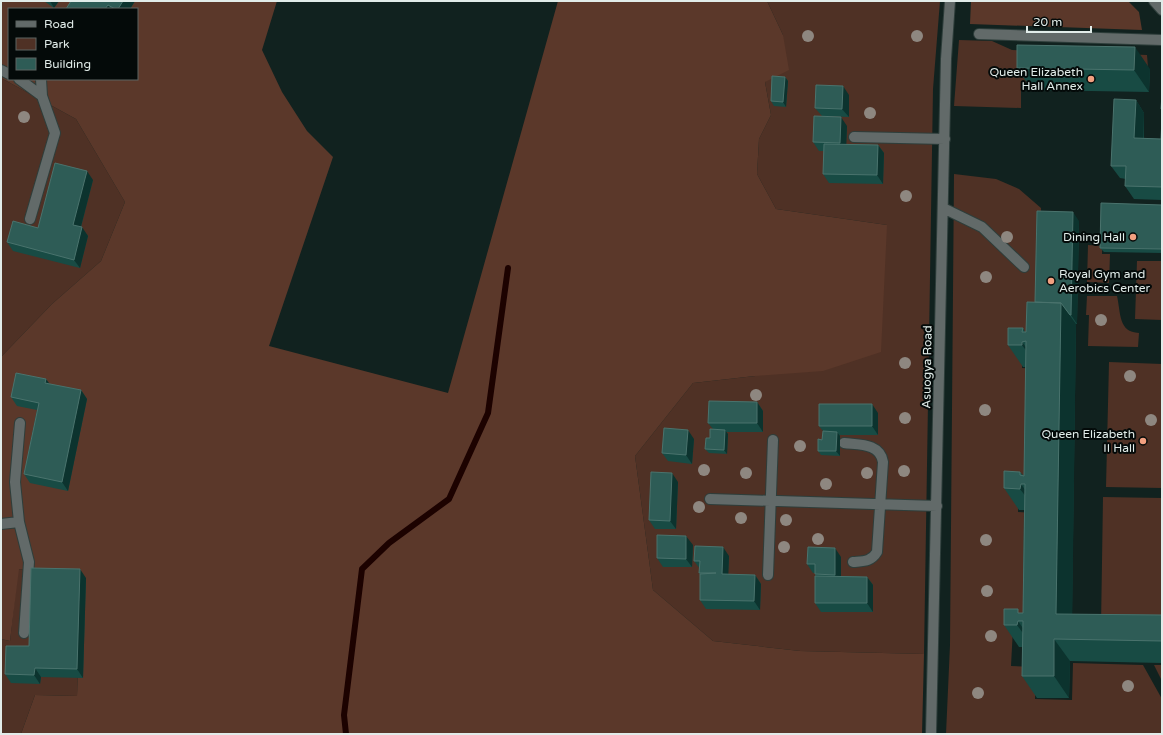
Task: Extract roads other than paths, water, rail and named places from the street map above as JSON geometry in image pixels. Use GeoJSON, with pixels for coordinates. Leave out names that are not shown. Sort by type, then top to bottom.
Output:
{"type":"FeatureCollection","features":[{"type":"Feature","properties":{"kind":"street","name":"Asuogya Road"},"geometry":{"type":"LineString","coordinates":[[931,734],[947,43],[950,1]]}},
{"type":"Feature","properties":{"kind":"street"},"geometry":{"type":"LineString","coordinates":[[1154,1],[1162,10]]}},
{"type":"Feature","properties":{"kind":"street"},"geometry":{"type":"LineString","coordinates":[[979,34],[1162,40]]}},
{"type":"Feature","properties":{"kind":"street"},"geometry":{"type":"LineString","coordinates":[[20,80],[42,96]]}},
{"type":"Feature","properties":{"kind":"street"},"geometry":{"type":"LineString","coordinates":[[30,219],[55,133],[42,96],[41,80]]}},
{"type":"Feature","properties":{"kind":"street"},"geometry":{"type":"LineString","coordinates":[[854,137],[945,138]]}},
{"type":"Feature","properties":{"kind":"street"},"geometry":{"type":"LineString","coordinates":[[943,208],[982,227],[1024,267]]}},
{"type":"Feature","properties":{"kind":"street"},"geometry":{"type":"LineString","coordinates":[[20,423],[15,482],[19,522],[29,562],[24,633]]}},
{"type":"Feature","properties":{"kind":"street"},"geometry":{"type":"LineString","coordinates":[[768,575],[773,440]]}},
{"type":"Feature","properties":{"kind":"street"},"geometry":{"type":"LineString","coordinates":[[844,443],[875,448],[882,454],[881,504],[877,552],[874,558],[866,561],[853,562]]}},
{"type":"Feature","properties":{"kind":"street"},"geometry":{"type":"LineString","coordinates":[[710,499],[937,506]]}},
{"type":"Feature","properties":{"kind":"street"},"geometry":{"type":"LineString","coordinates":[[1,524],[19,522]]}},
{"type":"Feature","properties":{"kind":"waterway"},"geometry":{"type":"LineString","coordinates":[[346,734],[344,715],[362,569],[389,543],[449,499],[488,413],[508,268]]}},
{"type":"Feature","properties":{"kind":"place","name":"Queen Elizabeth Hall Annex"},"geometry":{"type":"Point","coordinates":[1091,79]}},
{"type":"Feature","properties":{"kind":"place","name":"Dining Hall"},"geometry":{"type":"Point","coordinates":[1133,237]}},
{"type":"Feature","properties":{"kind":"place","name":"Royal Gym and Aerobics Center"},"geometry":{"type":"Point","coordinates":[1051,281]}},
{"type":"Feature","properties":{"kind":"place","name":"Queen Elizabeth II Hall"},"geometry":{"type":"Point","coordinates":[1143,441]}}]}
